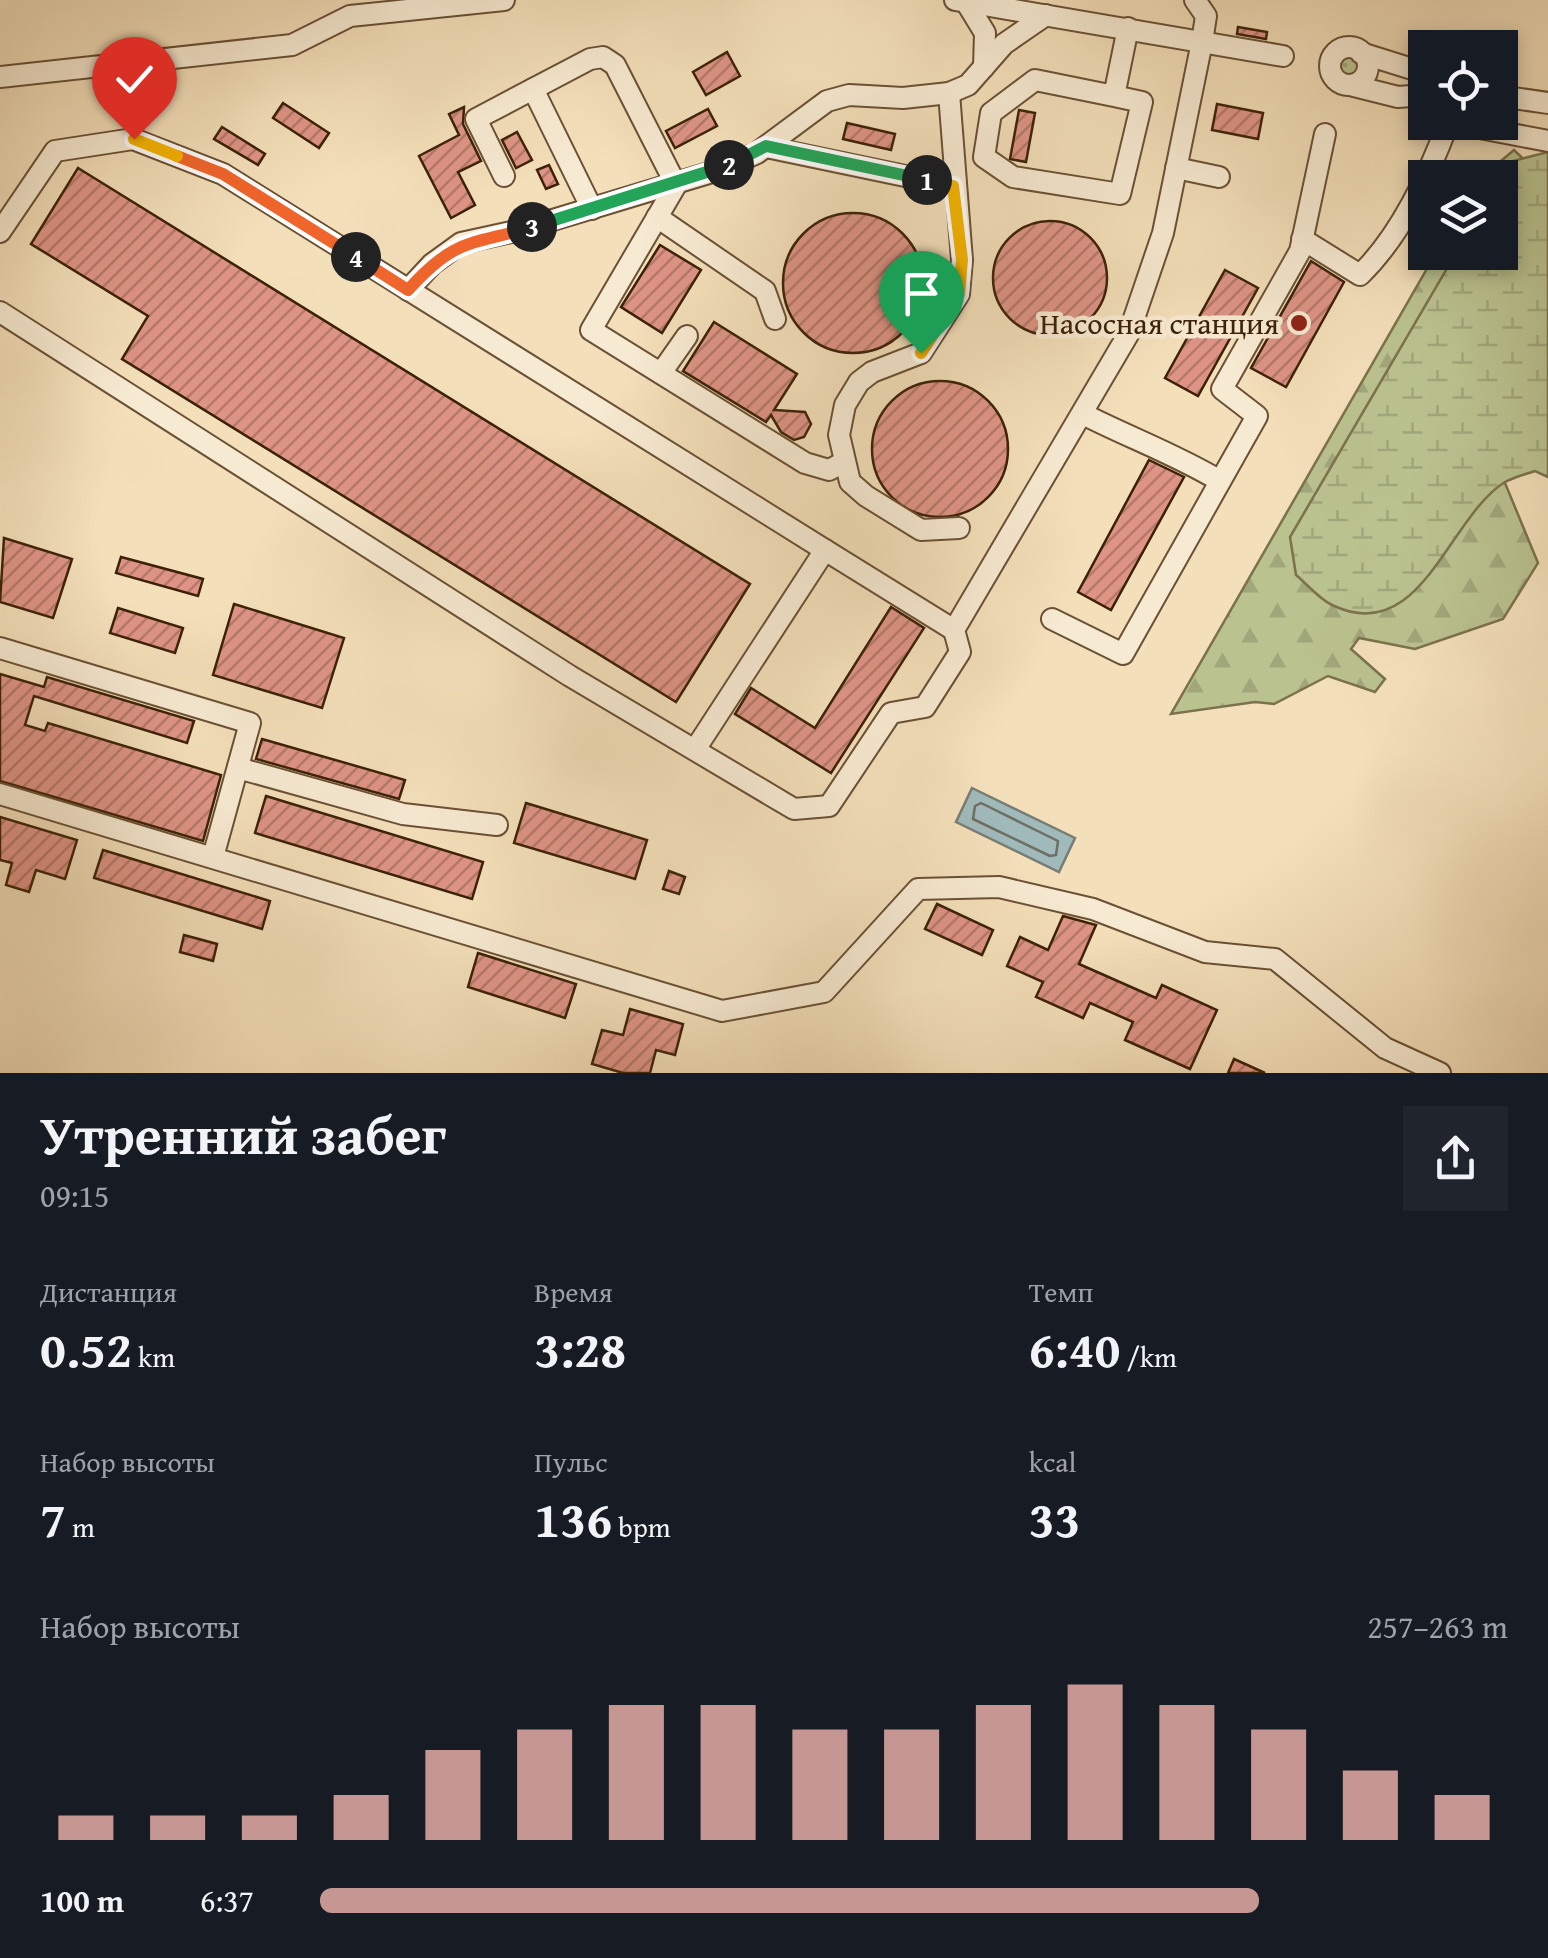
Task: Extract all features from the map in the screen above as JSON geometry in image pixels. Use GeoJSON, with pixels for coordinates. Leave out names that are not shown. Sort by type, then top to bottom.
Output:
{"type":"FeatureCollection","features":[{"type":"Feature","properties":{"kind":"street"},"geometry":{"type":"LineString","coordinates":[[0,77],[292,45],[350,16],[504,0]]}},
{"type":"Feature","properties":{"kind":"street"},"geometry":{"type":"LineString","coordinates":[[954,630],[1082,414],[1141,305],[1176,168],[1202,42],[1206,16],[1196,0]]}},
{"type":"Feature","properties":{"kind":"street"},"geometry":{"type":"LineString","coordinates":[[961,1],[1283,56]]}},
{"type":"Feature","properties":{"kind":"street"},"geometry":{"type":"LineString","coordinates":[[961,1],[985,33],[984,67]]}},
{"type":"Feature","properties":{"kind":"street"},"geometry":{"type":"LineString","coordinates":[[408,290],[432,264],[461,244],[676,185],[766,146],[827,101],[849,95],[902,98],[949,93],[968,85],[1020,30],[1046,15]]}},
{"type":"Feature","properties":{"kind":"street"},"geometry":{"type":"LineString","coordinates":[[1114,96],[1128,28]]}},
{"type":"Feature","properties":{"kind":"street"},"geometry":{"type":"LineString","coordinates":[[1408,68],[1345,48],[1330,62],[1334,78],[1398,97],[1408,96]]}},
{"type":"Feature","properties":{"kind":"street"},"geometry":{"type":"LineString","coordinates":[[1350,85],[1366,72],[1361,53]]}},
{"type":"Feature","properties":{"kind":"street"},"geometry":{"type":"LineString","coordinates":[[504,176],[476,119],[590,58],[602,57],[615,65],[676,185]]}},
{"type":"Feature","properties":{"kind":"street"},"geometry":{"type":"LineString","coordinates":[[1035,80],[1114,96],[1142,102],[1120,194],[1013,177],[984,157],[991,113],[1035,80]]}},
{"type":"Feature","properties":{"kind":"street"},"geometry":{"type":"LineString","coordinates":[[533,89],[592,209]]}},
{"type":"Feature","properties":{"kind":"street"},"geometry":{"type":"LineString","coordinates":[[949,93],[953,186],[962,260],[959,294],[921,353],[872,372],[859,382],[845,406],[839,435],[850,482],[893,516],[922,530],[959,528]]}},
{"type":"Feature","properties":{"kind":"street"},"geometry":{"type":"LineString","coordinates":[[1518,99],[1548,104]]}},
{"type":"Feature","properties":{"kind":"street"},"geometry":{"type":"LineString","coordinates":[[1052,619],[1123,654],[1258,416],[1222,389],[1300,251],[1324,134]]}},
{"type":"Feature","properties":{"kind":"street"},"geometry":{"type":"LineString","coordinates":[[1518,136],[1548,141]]}},
{"type":"Feature","properties":{"kind":"street"},"geometry":{"type":"LineString","coordinates":[[0,232],[55,151],[134,139],[223,174],[954,630],[960,652],[925,707],[891,714],[829,806],[794,809],[570,676],[0,312]]}},
{"type":"Feature","properties":{"kind":"street"},"geometry":{"type":"LineString","coordinates":[[1302,239],[1360,275],[1380,255],[1432,165],[1442,140]]}},
{"type":"Feature","properties":{"kind":"street"},"geometry":{"type":"LineString","coordinates":[[766,146],[953,186]]}},
{"type":"Feature","properties":{"kind":"street"},"geometry":{"type":"LineString","coordinates":[[1176,168],[1220,177]]}},
{"type":"Feature","properties":{"kind":"street"},"geometry":{"type":"LineString","coordinates":[[676,185],[591,330],[805,463],[829,470],[844,462]]}},
{"type":"Feature","properties":{"kind":"street"},"geometry":{"type":"LineString","coordinates":[[657,217],[765,291],[776,319]]}},
{"type":"Feature","properties":{"kind":"street"},"geometry":{"type":"LineString","coordinates":[[661,373],[687,336]]}},
{"type":"Feature","properties":{"kind":"street"},"geometry":{"type":"LineString","coordinates":[[1082,414],[1150,448],[1167,449],[1220,481]]}},
{"type":"Feature","properties":{"kind":"street"},"geometry":{"type":"LineString","coordinates":[[696,748],[825,550]]}},
{"type":"Feature","properties":{"kind":"street"},"geometry":{"type":"LineString","coordinates":[[0,648],[250,723],[214,857]]}},
{"type":"Feature","properties":{"kind":"street"},"geometry":{"type":"LineString","coordinates":[[238,768],[403,814],[497,826]]}},
{"type":"Feature","properties":{"kind":"street"},"geometry":{"type":"LineString","coordinates":[[0,794],[722,1010],[824,992],[918,889],[998,887],[1093,908],[1205,952],[1275,958],[1385,1048],[1440,1073]]}},
{"type":"Feature","properties":{"kind":"green space"},"geometry":{"type":"Polygon","coordinates":[[[1348,53],[1358,57],[1362,67],[1358,77],[1348,81],[1338,77],[1334,67],[1338,57],[1348,53]]]}},
{"type":"Feature","properties":{"kind":"green space"},"geometry":{"type":"Polygon","coordinates":[[[1514,150],[1535,170],[1498,466],[1538,563],[1503,619],[1415,649],[1359,638],[1351,649],[1385,679],[1375,692],[1328,676],[1274,704],[1255,702],[1171,714],[1426,270],[1518,270],[1518,160],[1502,160],[1514,150]]]}},
{"type":"Feature","properties":{"kind":"green space"},"geometry":{"type":"Polygon","coordinates":[[[1548,152],[1548,477],[1535,471],[1505,482],[1485,499],[1411,594],[1389,609],[1363,613],[1332,605],[1296,575],[1290,537],[1446,270],[1518,270],[1517,160],[1548,152]]]}},
{"type":"Feature","properties":{"kind":"water"},"geometry":{"type":"Polygon","coordinates":[[[972,788],[1075,838],[1059,872],[956,822],[972,788]]]}},
{"type":"Feature","properties":{"kind":"building"},"geometry":{"type":"Polygon","coordinates":[[[1238,27],[1267,32],[1266,39],[1237,34],[1238,27]]]}},
{"type":"Feature","properties":{"kind":"building"},"geometry":{"type":"Polygon","coordinates":[[[727,52],[740,76],[706,95],[693,72],[727,52]]]}},
{"type":"Feature","properties":{"kind":"building"},"geometry":{"type":"Polygon","coordinates":[[[283,103],[329,133],[319,148],[273,118],[283,103]]]}},
{"type":"Feature","properties":{"kind":"building"},"geometry":{"type":"Polygon","coordinates":[[[1217,104],[1263,113],[1258,139],[1212,130],[1217,104]]]}},
{"type":"Feature","properties":{"kind":"building"},"geometry":{"type":"Polygon","coordinates":[[[464,107],[463,124],[481,161],[458,172],[475,205],[451,218],[419,156],[459,135],[449,114],[464,107]]]}},
{"type":"Feature","properties":{"kind":"building"},"geometry":{"type":"Polygon","coordinates":[[[708,109],[717,126],[675,148],[666,131],[708,109]]]}},
{"type":"Feature","properties":{"kind":"building"},"geometry":{"type":"Polygon","coordinates":[[[1019,110],[1035,113],[1026,162],[1010,159],[1019,110]]]}},
{"type":"Feature","properties":{"kind":"building"},"geometry":{"type":"Polygon","coordinates":[[[847,123],[895,134],[891,150],[843,139],[847,123]]]}},
{"type":"Feature","properties":{"kind":"building"},"geometry":{"type":"Polygon","coordinates":[[[222,127],[265,154],[258,165],[214,139],[222,127]]]}},
{"type":"Feature","properties":{"kind":"building"},"geometry":{"type":"Polygon","coordinates":[[[517,132],[532,160],[516,168],[502,140],[517,132]]]}},
{"type":"Feature","properties":{"kind":"building"},"geometry":{"type":"Polygon","coordinates":[[[549,165],[558,184],[546,189],[537,170],[549,165]]]}},
{"type":"Feature","properties":{"kind":"building"},"geometry":{"type":"Polygon","coordinates":[[[78,168],[750,584],[676,702],[122,359],[148,316],[31,244],[78,168]]]}},
{"type":"Feature","properties":{"kind":"building"},"geometry":{"type":"Polygon","coordinates":[[[853,213],[880,219],[902,234],[917,256],[923,283],[917,310],[902,332],[880,347],[853,353],[826,347],[804,332],[789,310],[783,283],[789,256],[804,234],[826,219],[853,213]]]}},
{"type":"Feature","properties":{"kind":"building"},"geometry":{"type":"Polygon","coordinates":[[[1050,221],[1082,230],[1098,246],[1107,278],[1098,310],[1082,326],[1050,335],[1018,326],[1002,310],[993,278],[1002,246],[1018,230],[1050,221]]]}},
{"type":"Feature","properties":{"kind":"building"},"geometry":{"type":"Polygon","coordinates":[[[660,245],[701,270],[662,333],[621,307],[660,245]]]}},
{"type":"Feature","properties":{"kind":"building","name":"Насосная станция"},"geometry":{"type":"Polygon","coordinates":[[[1311,261],[1344,282],[1286,387],[1251,368],[1311,261]]]}},
{"type":"Feature","properties":{"kind":"building"},"geometry":{"type":"Polygon","coordinates":[[[1225,270],[1258,288],[1198,396],[1165,378],[1225,270]]]}},
{"type":"Feature","properties":{"kind":"building"},"geometry":{"type":"Polygon","coordinates":[[[714,322],[797,374],[774,410],[805,412],[811,424],[804,437],[794,440],[781,432],[771,415],[766,422],[683,371],[714,322]]]}},
{"type":"Feature","properties":{"kind":"building"},"geometry":{"type":"Polygon","coordinates":[[[940,381],[966,386],[988,401],[1003,423],[1008,449],[1003,475],[988,497],[966,512],[940,517],[914,512],[892,497],[877,475],[872,449],[877,423],[892,401],[914,386],[940,381]]]}},
{"type":"Feature","properties":{"kind":"building"},"geometry":{"type":"Polygon","coordinates":[[[1149,460],[1184,477],[1111,610],[1078,592],[1149,460]]]}},
{"type":"Feature","properties":{"kind":"building"},"geometry":{"type":"Polygon","coordinates":[[[4,538],[72,559],[53,618],[0,602],[4,538]]]}},
{"type":"Feature","properties":{"kind":"building"},"geometry":{"type":"Polygon","coordinates":[[[121,557],[203,579],[198,596],[116,573],[121,557]]]}},
{"type":"Feature","properties":{"kind":"building"},"geometry":{"type":"Polygon","coordinates":[[[234,604],[344,638],[322,708],[213,675],[234,604]]]}},
{"type":"Feature","properties":{"kind":"building"},"geometry":{"type":"Polygon","coordinates":[[[891,607],[924,628],[831,773],[735,714],[751,688],[815,728],[891,607]]]}},
{"type":"Feature","properties":{"kind":"building"},"geometry":{"type":"Polygon","coordinates":[[[118,608],[183,628],[175,653],[110,633],[118,608]]]}},
{"type":"Feature","properties":{"kind":"building"},"geometry":{"type":"Polygon","coordinates":[[[0,674],[44,687],[47,677],[194,721],[187,743],[34,696],[25,725],[45,731],[48,723],[221,775],[203,841],[0,781],[0,674]]]}},
{"type":"Feature","properties":{"kind":"building"},"geometry":{"type":"Polygon","coordinates":[[[262,739],[405,780],[399,799],[256,759],[262,739]]]}},
{"type":"Feature","properties":{"kind":"building"},"geometry":{"type":"Polygon","coordinates":[[[266,796],[483,862],[472,899],[255,833],[266,796]]]}},
{"type":"Feature","properties":{"kind":"building"},"geometry":{"type":"Polygon","coordinates":[[[526,803],[647,840],[635,879],[514,843],[526,803]]]}},
{"type":"Feature","properties":{"kind":"building"},"geometry":{"type":"Polygon","coordinates":[[[0,817],[77,840],[65,879],[36,870],[29,892],[6,885],[12,863],[0,860],[0,817]]]}},
{"type":"Feature","properties":{"kind":"building"},"geometry":{"type":"Polygon","coordinates":[[[103,850],[270,901],[262,929],[94,878],[103,850]]]}},
{"type":"Feature","properties":{"kind":"building"},"geometry":{"type":"Polygon","coordinates":[[[669,871],[685,877],[679,894],[663,889],[669,871]]]}},
{"type":"Feature","properties":{"kind":"building"},"geometry":{"type":"Polygon","coordinates":[[[937,904],[993,930],[982,955],[925,929],[937,904]]]}},
{"type":"Feature","properties":{"kind":"building"},"geometry":{"type":"Polygon","coordinates":[[[1063,916],[1096,925],[1079,964],[1156,998],[1162,985],[1217,1010],[1190,1069],[1125,1040],[1133,1022],[1090,1003],[1083,1018],[1036,997],[1043,982],[1007,966],[1020,937],[1048,950],[1063,916]]]}},
{"type":"Feature","properties":{"kind":"building"},"geometry":{"type":"Polygon","coordinates":[[[184,935],[217,944],[213,961],[180,952],[184,935]]]}},
{"type":"Feature","properties":{"kind":"building"},"geometry":{"type":"Polygon","coordinates":[[[478,953],[576,984],[565,1018],[468,987],[478,953]]]}},
{"type":"Feature","properties":{"kind":"building"},"geometry":{"type":"Polygon","coordinates":[[[630,1009],[683,1024],[675,1055],[656,1050],[650,1073],[623,1073],[592,1064],[602,1030],[623,1035],[630,1009]]]}},
{"type":"Feature","properties":{"kind":"building"},"geometry":{"type":"Polygon","coordinates":[[[1234,1059],[1265,1073],[1228,1073],[1234,1059]]]}},
{"type":"Feature","properties":{"kind":"place","name":"Насосная станция"},"geometry":{"type":"Point","coordinates":[1299,323]}},
{"type":"Feature","properties":{"kind":"route"},"geometry":{"type":"LineString","coordinates":[[134,139],[223,174],[408,290],[432,264],[461,244],[676,185],[719,170],[766,146],[953,186],[960,221],[959,294],[921,353]]}}]}
